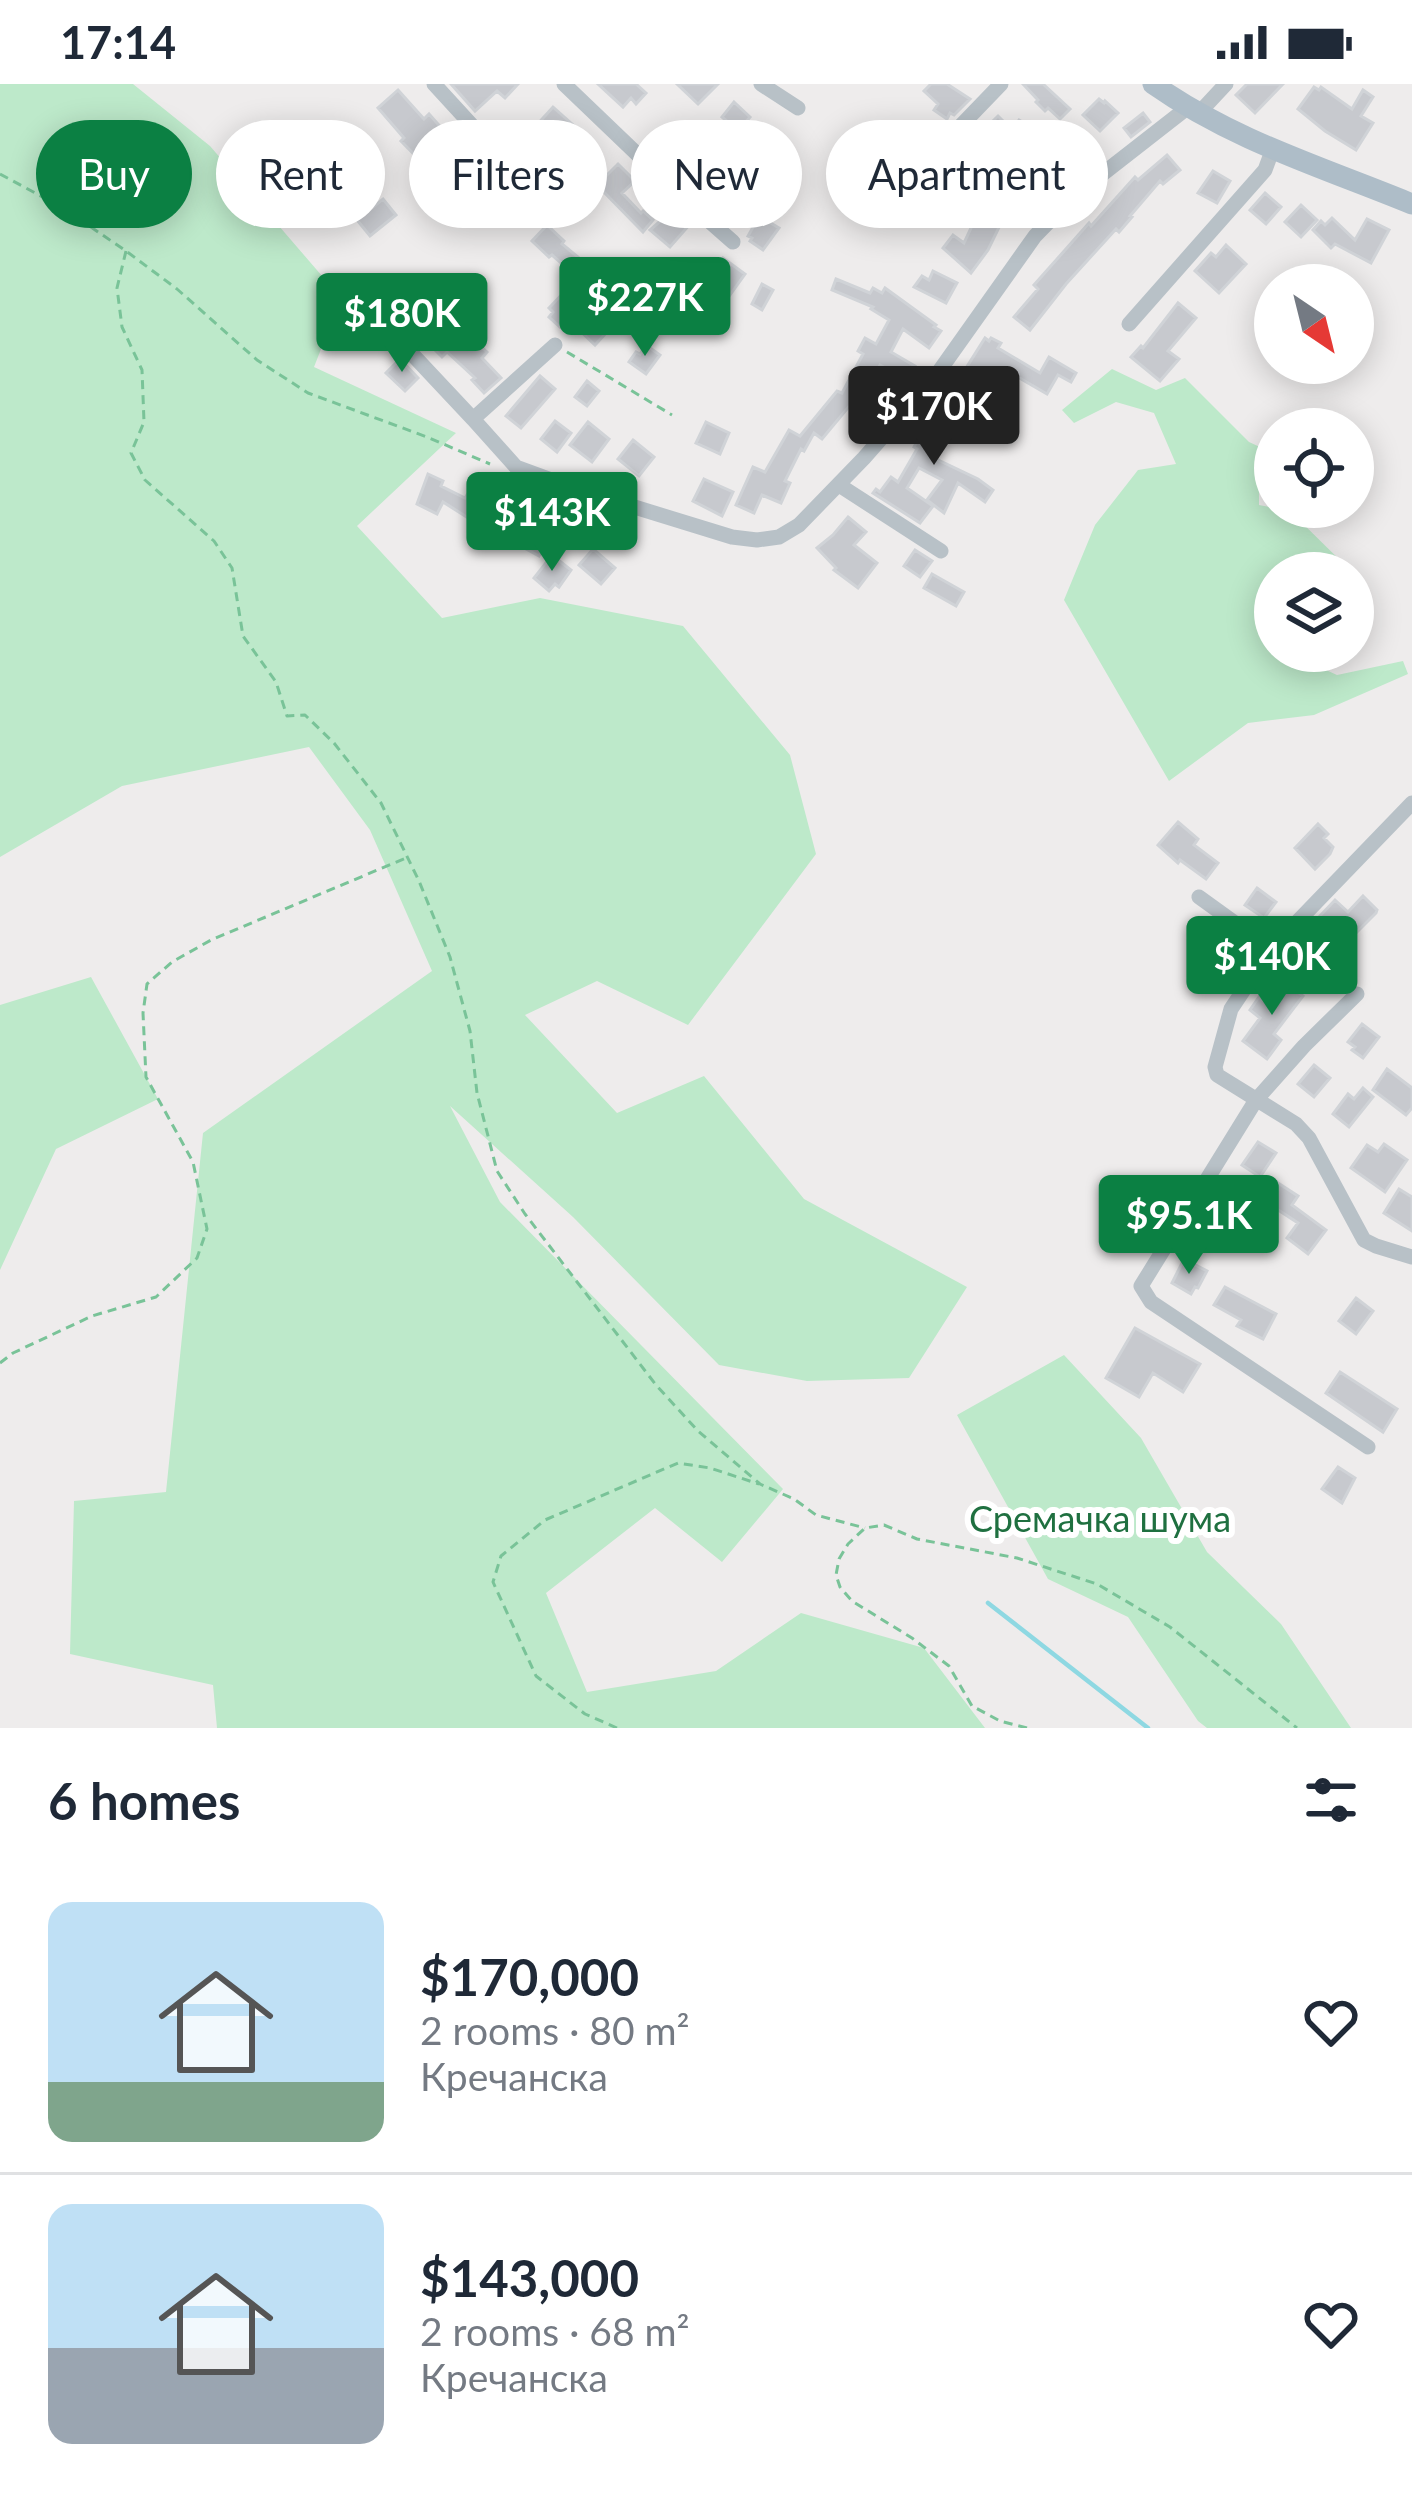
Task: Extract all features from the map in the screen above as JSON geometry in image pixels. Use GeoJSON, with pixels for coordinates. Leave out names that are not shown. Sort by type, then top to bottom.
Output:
{"type":"FeatureCollection","features":[{"type":"Feature","properties":{"kind":"main road"},"geometry":{"type":"LineString","coordinates":[[1153,84],[1192,111],[1272,151],[1412,204]]}},
{"type":"Feature","properties":{"kind":"street"},"geometry":{"type":"LineString","coordinates":[[434,84],[467,120]]}},
{"type":"Feature","properties":{"kind":"street"},"geometry":{"type":"LineString","coordinates":[[564,84],[733,242]]}},
{"type":"Feature","properties":{"kind":"street"},"geometry":{"type":"LineString","coordinates":[[761,84],[798,108]]}},
{"type":"Feature","properties":{"kind":"street"},"geometry":{"type":"LineString","coordinates":[[966,120],[1001,84]]}},
{"type":"Feature","properties":{"kind":"street"},"geometry":{"type":"LineString","coordinates":[[352,290],[516,467],[732,537],[779,537],[799,525],[839,485],[934,377],[1035,236],[1073,197],[1226,84]]}},
{"type":"Feature","properties":{"kind":"street"},"geometry":{"type":"LineString","coordinates":[[1129,324],[1264,170],[1272,151]]}},
{"type":"Feature","properties":{"kind":"street"},"geometry":{"type":"LineString","coordinates":[[473,419],[555,345]]}},
{"type":"Feature","properties":{"kind":"street"},"geometry":{"type":"LineString","coordinates":[[839,485],[941,551]]}},
{"type":"Feature","properties":{"kind":"street"},"geometry":{"type":"LineString","coordinates":[[1412,803],[1271,950],[1231,1009],[1215,1067],[1217,1075],[1296,1124],[1309,1138],[1364,1240],[1412,1257]]}},
{"type":"Feature","properties":{"kind":"street"},"geometry":{"type":"LineString","coordinates":[[1199,897],[1271,950]]}},
{"type":"Feature","properties":{"kind":"street"},"geometry":{"type":"LineString","coordinates":[[1357,994],[1256,1100],[1141,1286],[1151,1302],[1368,1447]]}},
{"type":"Feature","properties":{"kind":"path"},"geometry":{"type":"LineString","coordinates":[[0,174],[63,208],[126,251],[257,360],[308,393],[497,466],[516,467]]}},
{"type":"Feature","properties":{"kind":"path"},"geometry":{"type":"LineString","coordinates":[[126,251],[116,288],[122,327],[142,370],[144,422],[131,453],[145,480],[214,541],[232,568],[243,636],[276,682],[287,716],[305,715],[334,743],[381,803],[450,957],[470,1031],[477,1093],[497,1171],[656,1385],[698,1431],[760,1484]]}},
{"type":"Feature","properties":{"kind":"path"},"geometry":{"type":"LineString","coordinates":[[555,345],[672,416]]}},
{"type":"Feature","properties":{"kind":"path"},"geometry":{"type":"LineString","coordinates":[[0,1363],[92,1316],[156,1298],[196,1258],[207,1229],[193,1162],[146,1077],[143,1013],[147,984],[172,962],[211,940],[408,858]]}},
{"type":"Feature","properties":{"kind":"path"},"geometry":{"type":"LineString","coordinates":[[617,1728],[585,1714],[536,1676],[493,1582],[501,1556],[544,1520],[678,1463],[760,1484],[816,1515],[1017,1558],[1097,1584],[1170,1627],[1298,1728]]}},
{"type":"Feature","properties":{"kind":"path"},"geometry":{"type":"LineString","coordinates":[[865,1528],[839,1559],[840,1587],[949,1666],[972,1706],[1027,1728]]}},
{"type":"Feature","properties":{"kind":"green space"},"geometry":{"type":"Polygon","coordinates":[[[0,84],[133,84],[178,120],[36,120],[36,228],[192,228],[192,132],[216,153],[216,228],[281,228],[341,298],[314,367],[456,433],[357,526],[442,618],[540,598],[683,626],[790,755],[816,854],[688,1025],[597,981],[525,1015],[617,1113],[704,1076],[804,1199],[967,1287],[909,1378],[807,1381],[719,1365],[573,1217],[450,1106],[500,1202],[783,1489],[722,1562],[655,1508],[546,1593],[587,1692],[716,1671],[801,1613],[924,1648],[985,1728],[217,1728],[213,1685],[70,1654],[74,1501],[166,1492],[203,1133],[432,971],[370,830],[309,747],[122,786],[0,857],[0,84]]]}},
{"type":"Feature","properties":{"kind":"green space"},"geometry":{"type":"Polygon","coordinates":[[[1112,369],[1156,390],[1185,378],[1254,444],[1254,528],[1307,528],[1332,552],[1254,552],[1254,672],[1337,675],[1374,672],[1374,667],[1403,661],[1408,674],[1314,715],[1248,723],[1169,781],[1064,600],[1095,525],[1138,470],[1176,464],[1154,413],[1116,402],[1074,423],[1062,410],[1112,369]]]}},
{"type":"Feature","properties":{"kind":"green space"},"geometry":{"type":"Polygon","coordinates":[[[91,977],[158,1099],[56,1149],[0,1270],[0,1005],[91,977]]]}},
{"type":"Feature","properties":{"kind":"green space","name":"Сремачка шума"},"geometry":{"type":"Polygon","coordinates":[[[1064,1355],[1141,1438],[1207,1552],[1281,1624],[1351,1728],[1207,1728],[1128,1617],[1048,1579],[957,1415],[1064,1355]]]}},
{"type":"Feature","properties":{"kind":"building"},"geometry":{"type":"Polygon","coordinates":[[[451,84],[518,84],[505,98],[497,91],[475,111],[451,84]]]}},
{"type":"Feature","properties":{"kind":"building"},"geometry":{"type":"Polygon","coordinates":[[[598,84],[636,84],[646,93],[636,104],[631,98],[623,107],[598,84]]]}},
{"type":"Feature","properties":{"kind":"building"},"geometry":{"type":"Polygon","coordinates":[[[677,84],[718,84],[698,104],[677,84]]]}},
{"type":"Feature","properties":{"kind":"building"},"geometry":{"type":"Polygon","coordinates":[[[931,84],[947,84],[970,99],[947,119],[934,110],[938,104],[924,91],[931,84]]]}},
{"type":"Feature","properties":{"kind":"building"},"geometry":{"type":"Polygon","coordinates":[[[1023,84],[1043,84],[1070,109],[1060,119],[1048,108],[1045,111],[1023,84]]]}},
{"type":"Feature","properties":{"kind":"building"},"geometry":{"type":"Polygon","coordinates":[[[1247,84],[1283,84],[1255,113],[1236,95],[1247,84]]]}},
{"type":"Feature","properties":{"kind":"building"},"geometry":{"type":"Polygon","coordinates":[[[1314,87],[1352,109],[1363,90],[1373,97],[1361,116],[1373,123],[1356,150],[1298,109],[1314,87]]]}},
{"type":"Feature","properties":{"kind":"building"},"geometry":{"type":"Polygon","coordinates":[[[398,90],[424,119],[429,114],[434,120],[409,120],[409,149],[378,108],[398,90]]]}},
{"type":"Feature","properties":{"kind":"building"},"geometry":{"type":"Polygon","coordinates":[[[1099,99],[1118,113],[1108,123],[1083,115],[1099,99]]]}},
{"type":"Feature","properties":{"kind":"building"},"geometry":{"type":"Polygon","coordinates":[[[734,102],[750,117],[725,120],[722,117],[734,102]]]}},
{"type":"Feature","properties":{"kind":"building"},"geometry":{"type":"Polygon","coordinates":[[[553,107],[568,120],[541,120],[553,107]]]}},
{"type":"Feature","properties":{"kind":"building"},"geometry":{"type":"Polygon","coordinates":[[[1143,113],[1150,122],[1131,137],[1124,128],[1143,113]]]}},
{"type":"Feature","properties":{"kind":"building"},"geometry":{"type":"Polygon","coordinates":[[[1167,155],[1180,170],[1163,184],[1160,181],[1030,330],[1014,317],[1038,289],[1034,285],[1085,228],[1108,228],[1108,207],[1135,177],[1138,180],[1167,155]]]}},
{"type":"Feature","properties":{"kind":"building"},"geometry":{"type":"Polygon","coordinates":[[[618,164],[631,177],[631,185],[622,193],[631,202],[631,220],[607,195],[607,175],[618,164]]]}},
{"type":"Feature","properties":{"kind":"building"},"geometry":{"type":"Polygon","coordinates":[[[1213,171],[1230,181],[1217,203],[1198,193],[1213,171]]]}},
{"type":"Feature","properties":{"kind":"building"},"geometry":{"type":"Polygon","coordinates":[[[1265,193],[1281,207],[1266,224],[1250,210],[1265,193]]]}},
{"type":"Feature","properties":{"kind":"building"},"geometry":{"type":"Polygon","coordinates":[[[385,201],[396,215],[385,224],[385,201]]]}},
{"type":"Feature","properties":{"kind":"building"},"geometry":{"type":"Polygon","coordinates":[[[1301,205],[1317,220],[1301,237],[1285,222],[1301,205]]]}},
{"type":"Feature","properties":{"kind":"building"},"geometry":{"type":"Polygon","coordinates":[[[1332,218],[1355,240],[1367,219],[1389,230],[1371,263],[1335,244],[1331,248],[1313,230],[1332,218]]]}},
{"type":"Feature","properties":{"kind":"building"},"geometry":{"type":"Polygon","coordinates":[[[550,228],[584,262],[574,274],[532,241],[550,228]]]}},
{"type":"Feature","properties":{"kind":"building"},"geometry":{"type":"Polygon","coordinates":[[[652,228],[687,228],[670,247],[652,228]]]}},
{"type":"Feature","properties":{"kind":"building"},"geometry":{"type":"Polygon","coordinates":[[[752,228],[779,228],[763,250],[748,236],[752,228]]]}},
{"type":"Feature","properties":{"kind":"building"},"geometry":{"type":"Polygon","coordinates":[[[971,228],[999,228],[971,273],[943,248],[953,235],[964,243],[971,228]]]}},
{"type":"Feature","properties":{"kind":"building"},"geometry":{"type":"Polygon","coordinates":[[[1226,245],[1246,264],[1219,293],[1195,271],[1226,245]]]}},
{"type":"Feature","properties":{"kind":"building"},"geometry":{"type":"Polygon","coordinates":[[[723,258],[745,274],[730,295],[708,279],[723,258]]]}},
{"type":"Feature","properties":{"kind":"building"},"geometry":{"type":"Polygon","coordinates":[[[933,271],[957,283],[946,303],[914,287],[922,276],[929,280],[933,271]]]}},
{"type":"Feature","properties":{"kind":"building"},"geometry":{"type":"Polygon","coordinates":[[[836,279],[870,293],[873,288],[882,293],[885,288],[941,331],[929,348],[903,329],[891,352],[915,366],[907,380],[880,365],[861,401],[856,398],[822,439],[814,433],[801,449],[785,481],[790,483],[781,503],[762,495],[754,513],[736,505],[753,467],[765,472],[789,430],[800,436],[837,391],[842,393],[863,354],[858,351],[865,338],[876,344],[889,320],[873,307],[832,290],[836,279]]]}},
{"type":"Feature","properties":{"kind":"building"},"geometry":{"type":"Polygon","coordinates":[[[762,284],[773,290],[762,310],[752,304],[762,284]]]}},
{"type":"Feature","properties":{"kind":"building"},"geometry":{"type":"Polygon","coordinates":[[[568,288],[594,318],[602,309],[616,322],[595,345],[574,325],[571,328],[564,322],[560,327],[549,317],[553,312],[549,308],[568,288]]]}},
{"type":"Feature","properties":{"kind":"building"},"geometry":{"type":"Polygon","coordinates":[[[1178,303],[1196,318],[1168,351],[1179,359],[1160,381],[1131,357],[1178,303]]]}},
{"type":"Feature","properties":{"kind":"building"},"geometry":{"type":"Polygon","coordinates":[[[434,312],[440,318],[446,313],[487,352],[482,358],[501,378],[484,393],[447,352],[442,357],[422,337],[430,329],[424,323],[434,312]]]}},
{"type":"Feature","properties":{"kind":"building"},"geometry":{"type":"Polygon","coordinates":[[[985,338],[1001,343],[998,348],[1040,373],[1049,357],[1076,373],[1071,382],[1058,375],[1047,394],[1002,368],[987,391],[963,373],[985,338]]]}},
{"type":"Feature","properties":{"kind":"building"},"geometry":{"type":"Polygon","coordinates":[[[646,345],[660,355],[646,374],[629,362],[646,345]]]}},
{"type":"Feature","properties":{"kind":"building"},"geometry":{"type":"Polygon","coordinates":[[[400,359],[418,378],[405,391],[386,373],[400,359]]]}},
{"type":"Feature","properties":{"kind":"building"},"geometry":{"type":"Polygon","coordinates":[[[540,376],[555,389],[521,428],[506,416],[540,376]]]}},
{"type":"Feature","properties":{"kind":"building"},"geometry":{"type":"Polygon","coordinates":[[[587,381],[599,391],[587,406],[575,397],[587,381]]]}},
{"type":"Feature","properties":{"kind":"building"},"geometry":{"type":"Polygon","coordinates":[[[957,390],[977,402],[964,425],[954,419],[932,457],[993,490],[985,502],[958,483],[944,513],[927,500],[942,480],[919,468],[907,488],[933,506],[920,523],[873,493],[880,492],[891,477],[898,482],[924,429],[931,433],[957,390]]]}},
{"type":"Feature","properties":{"kind":"building"},"geometry":{"type":"Polygon","coordinates":[[[555,421],[571,433],[557,452],[541,439],[555,421]]]}},
{"type":"Feature","properties":{"kind":"building"},"geometry":{"type":"Polygon","coordinates":[[[588,422],[609,439],[592,462],[570,445],[588,422]]]}},
{"type":"Feature","properties":{"kind":"building"},"geometry":{"type":"Polygon","coordinates":[[[706,422],[729,433],[720,454],[696,443],[706,422]]]}},
{"type":"Feature","properties":{"kind":"building"},"geometry":{"type":"Polygon","coordinates":[[[633,440],[654,457],[639,476],[618,459],[633,440]]]}},
{"type":"Feature","properties":{"kind":"building"},"geometry":{"type":"Polygon","coordinates":[[[428,474],[465,498],[472,487],[530,523],[532,519],[553,531],[539,556],[508,539],[504,546],[443,502],[437,514],[417,504],[428,474]]]}},
{"type":"Feature","properties":{"kind":"building"},"geometry":{"type":"Polygon","coordinates":[[[704,479],[733,492],[722,516],[693,501],[704,479]]]}},
{"type":"Feature","properties":{"kind":"building"},"geometry":{"type":"Polygon","coordinates":[[[848,517],[866,532],[854,545],[877,563],[858,588],[834,570],[817,548],[848,517]]]}},
{"type":"Feature","properties":{"kind":"building"},"geometry":{"type":"Polygon","coordinates":[[[593,549],[615,568],[601,584],[579,565],[593,549]]]}},
{"type":"Feature","properties":{"kind":"building"},"geometry":{"type":"Polygon","coordinates":[[[915,550],[932,561],[920,577],[904,566],[915,550]]]}},
{"type":"Feature","properties":{"kind":"building"},"geometry":{"type":"Polygon","coordinates":[[[552,555],[571,570],[559,587],[555,584],[549,591],[534,578],[552,555]]]}},
{"type":"Feature","properties":{"kind":"building"},"geometry":{"type":"Polygon","coordinates":[[[932,574],[964,592],[956,606],[924,588],[932,574]]]}},
{"type":"Feature","properties":{"kind":"building"},"geometry":{"type":"Polygon","coordinates":[[[1178,822],[1198,839],[1194,845],[1218,863],[1206,879],[1158,845],[1178,822]]]}},
{"type":"Feature","properties":{"kind":"building"},"geometry":{"type":"Polygon","coordinates":[[[1318,824],[1333,847],[1315,869],[1295,848],[1318,824]]]}},
{"type":"Feature","properties":{"kind":"building"},"geometry":{"type":"Polygon","coordinates":[[[1257,888],[1276,902],[1264,918],[1245,905],[1257,888]]]}},
{"type":"Feature","properties":{"kind":"building"},"geometry":{"type":"Polygon","coordinates":[[[1363,896],[1376,913],[1323,966],[1306,951],[1325,929],[1317,919],[1335,900],[1348,912],[1363,896]]]}},
{"type":"Feature","properties":{"kind":"building"},"geometry":{"type":"Polygon","coordinates":[[[1216,936],[1233,948],[1214,978],[1196,966],[1216,936]]]}},
{"type":"Feature","properties":{"kind":"building"},"geometry":{"type":"Polygon","coordinates":[[[1281,979],[1303,996],[1274,1034],[1281,1040],[1267,1059],[1243,1041],[1260,1018],[1250,1010],[1281,979]]]}},
{"type":"Feature","properties":{"kind":"building"},"geometry":{"type":"Polygon","coordinates":[[[1362,1024],[1379,1037],[1363,1058],[1348,1042],[1362,1024]]]}},
{"type":"Feature","properties":{"kind":"building"},"geometry":{"type":"Polygon","coordinates":[[[1314,1065],[1330,1078],[1314,1097],[1298,1084],[1314,1065]]]}},
{"type":"Feature","properties":{"kind":"building"},"geometry":{"type":"Polygon","coordinates":[[[1387,1069],[1412,1088],[1412,1108],[1406,1115],[1373,1090],[1387,1069]]]}},
{"type":"Feature","properties":{"kind":"building"},"geometry":{"type":"Polygon","coordinates":[[[1363,1088],[1373,1097],[1349,1127],[1333,1114],[1348,1094],[1354,1099],[1363,1088]]]}},
{"type":"Feature","properties":{"kind":"building"},"geometry":{"type":"Polygon","coordinates":[[[1258,1142],[1276,1153],[1260,1177],[1242,1165],[1258,1142]]]}},
{"type":"Feature","properties":{"kind":"building"},"geometry":{"type":"Polygon","coordinates":[[[1384,1144],[1407,1160],[1385,1192],[1351,1168],[1367,1145],[1378,1152],[1384,1144]]]}},
{"type":"Feature","properties":{"kind":"building"},"geometry":{"type":"Polygon","coordinates":[[[1275,1181],[1298,1196],[1292,1205],[1326,1230],[1308,1254],[1287,1238],[1298,1223],[1263,1200],[1275,1181]]]}},
{"type":"Feature","properties":{"kind":"building"},"geometry":{"type":"Polygon","coordinates":[[[1399,1189],[1412,1197],[1412,1231],[1384,1213],[1399,1189]]]}},
{"type":"Feature","properties":{"kind":"building"},"geometry":{"type":"Polygon","coordinates":[[[1184,1259],[1207,1271],[1191,1294],[1172,1283],[1184,1259]]]}},
{"type":"Feature","properties":{"kind":"building"},"geometry":{"type":"Polygon","coordinates":[[[1225,1287],[1276,1314],[1263,1339],[1237,1326],[1241,1320],[1214,1305],[1225,1287]]]}},
{"type":"Feature","properties":{"kind":"building"},"geometry":{"type":"Polygon","coordinates":[[[1356,1298],[1373,1311],[1356,1334],[1339,1321],[1356,1298]]]}},
{"type":"Feature","properties":{"kind":"building"},"geometry":{"type":"Polygon","coordinates":[[[1135,1328],[1200,1364],[1183,1392],[1153,1373],[1139,1397],[1106,1378],[1135,1328]]]}},
{"type":"Feature","properties":{"kind":"building"},"geometry":{"type":"Polygon","coordinates":[[[1340,1372],[1397,1409],[1383,1432],[1326,1393],[1340,1372]]]}},
{"type":"Feature","properties":{"kind":"building"},"geometry":{"type":"Polygon","coordinates":[[[1338,1467],[1355,1478],[1342,1503],[1322,1489],[1338,1467]]]}},
{"type":"Feature","properties":{"kind":"waterway"},"geometry":{"type":"LineString","coordinates":[[988,1603],[1148,1728]]}}]}
